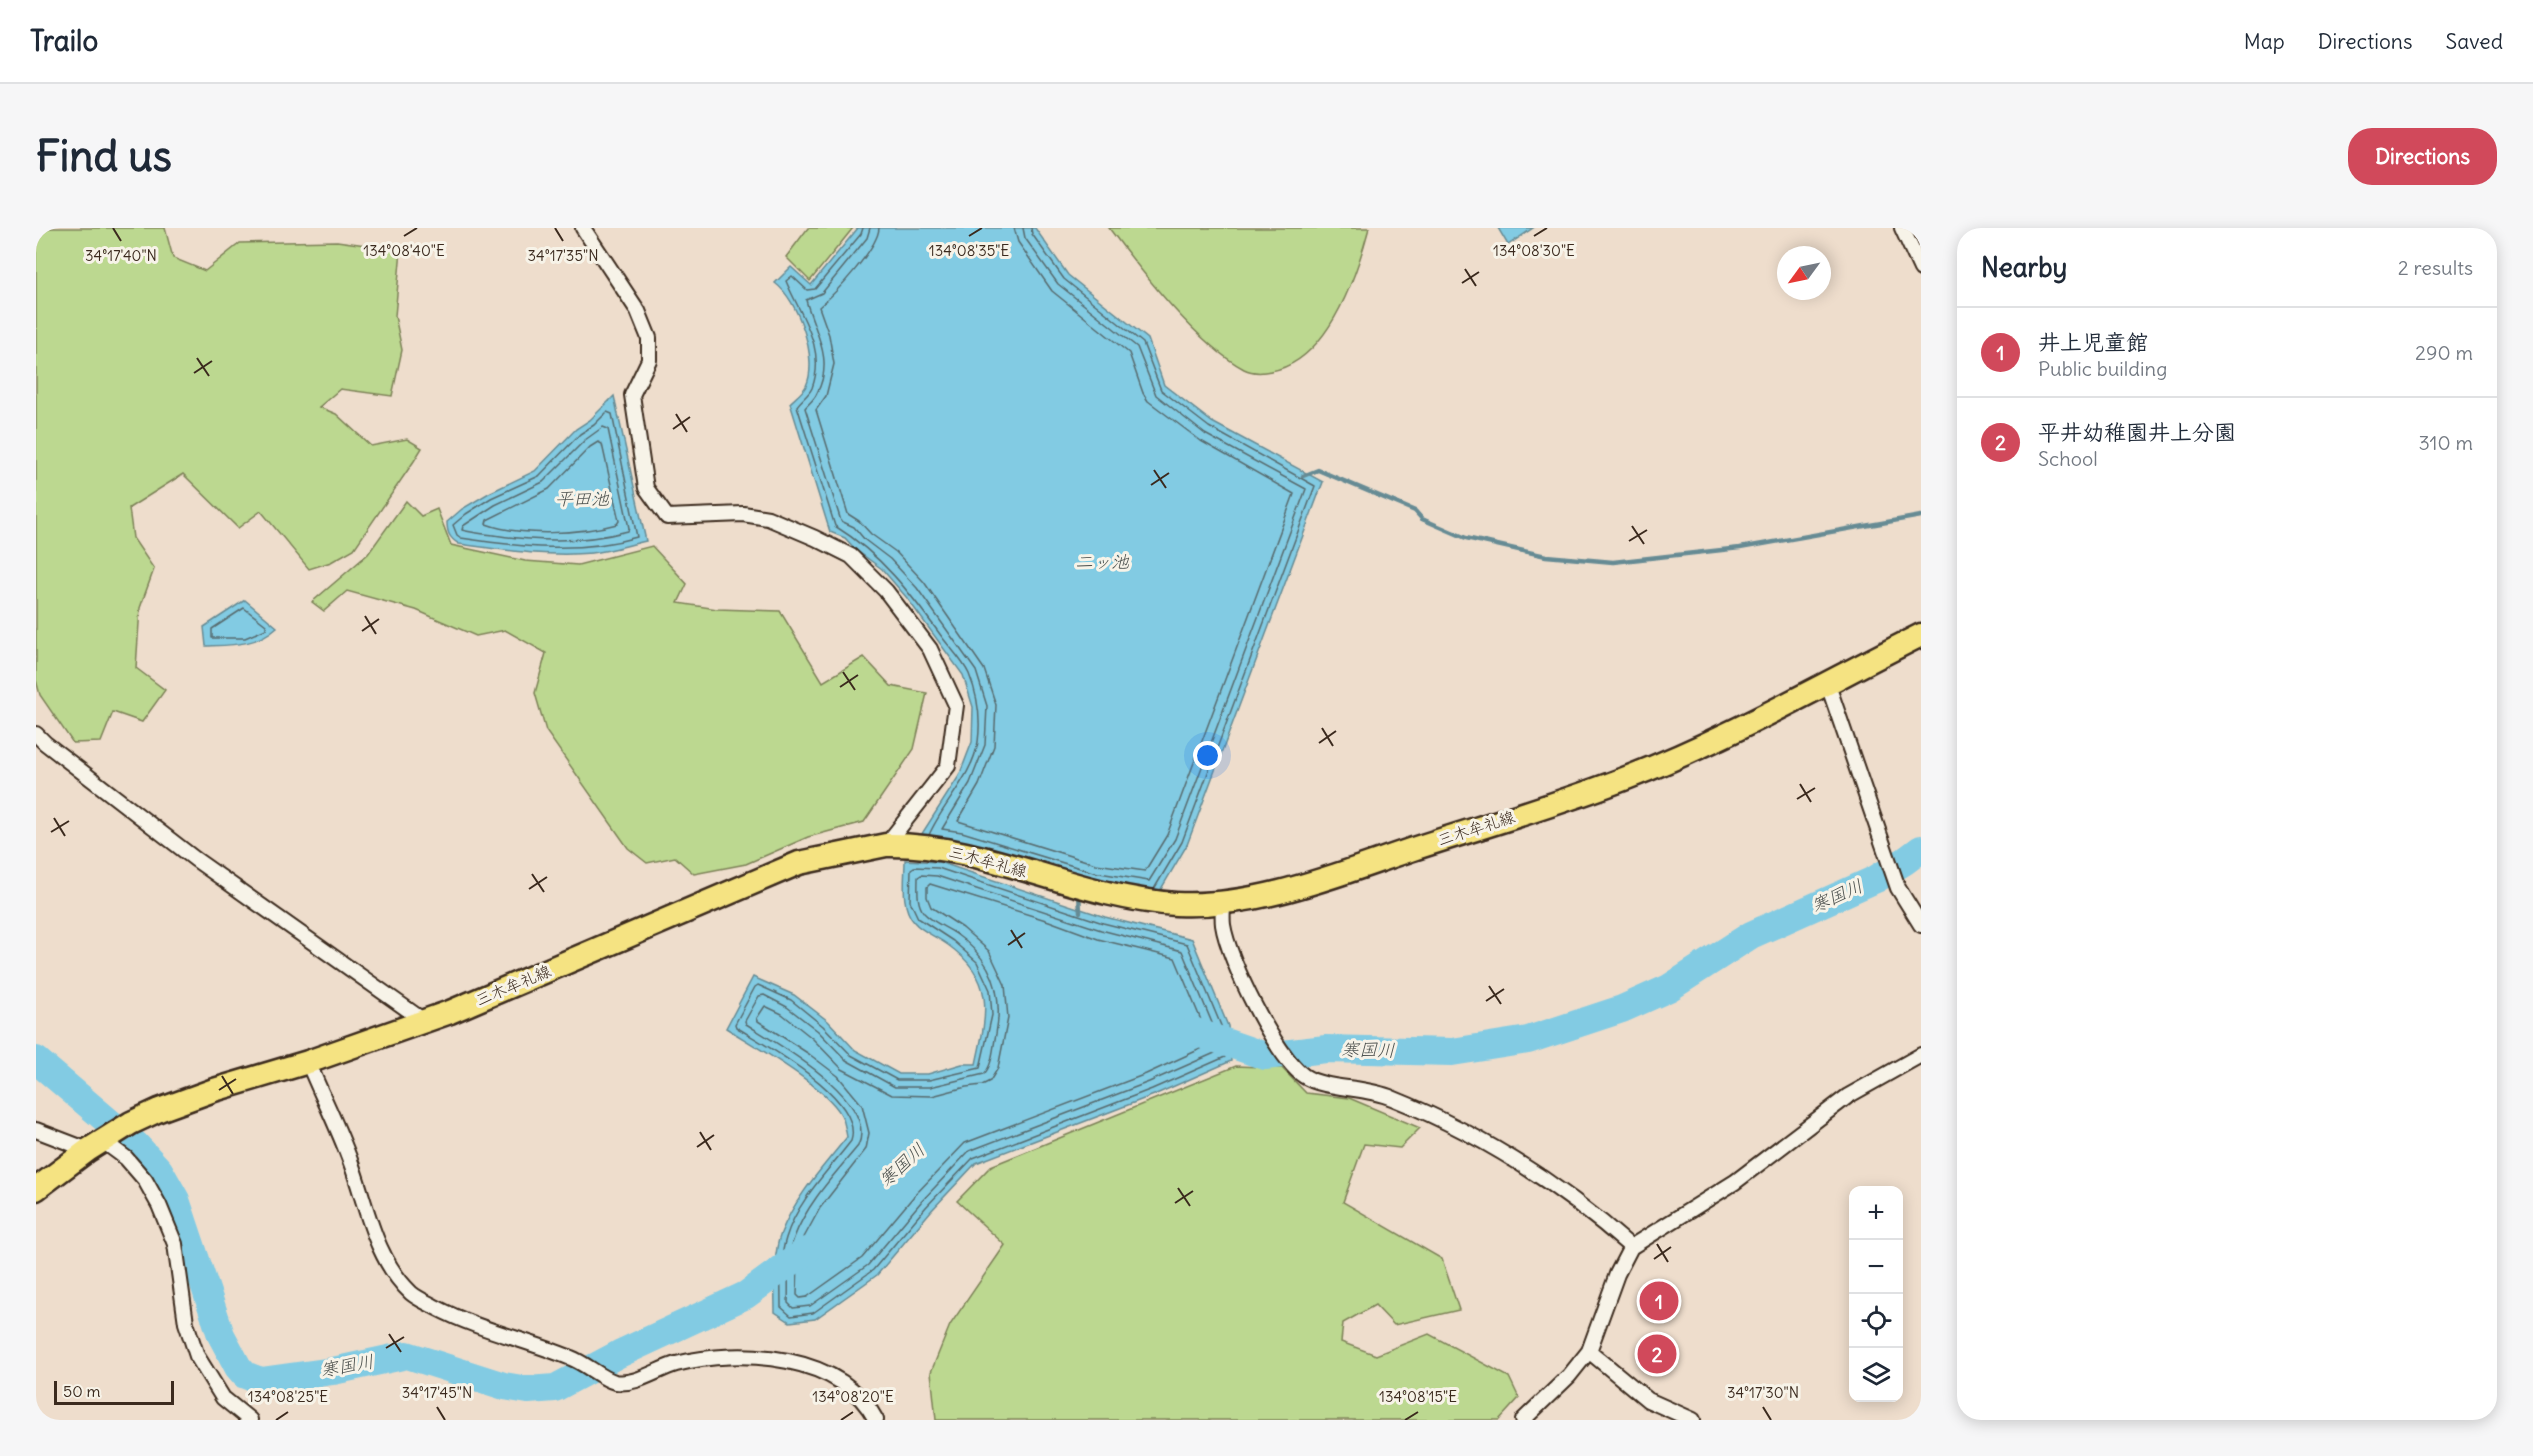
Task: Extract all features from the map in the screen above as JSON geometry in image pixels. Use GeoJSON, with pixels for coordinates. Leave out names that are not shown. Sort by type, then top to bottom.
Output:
{"type":"FeatureCollection","features":[{"type":"Feature","properties":{"kind":"main road","name":"三木牟礼線"},"geometry":{"type":"LineString","coordinates":[[36,1189],[99,1143],[159,1110],[214,1090],[308,1062],[424,1021],[799,863],[893,845],[961,851],[1089,890],[1176,904],[1214,903],[1313,882],[1630,777],[1728,732],[1921,635]]}},
{"type":"Feature","properties":{"kind":"street"},"geometry":{"type":"LineString","coordinates":[[583,228],[638,311],[649,338],[649,360],[632,395],[646,488],[667,517],[743,514],[768,518],[815,538],[850,556],[858,563],[886,591],[930,649],[956,705],[948,766],[893,845]]}},
{"type":"Feature","properties":{"kind":"street"},"geometry":{"type":"LineString","coordinates":[[1902,228],[1921,269]]}},
{"type":"Feature","properties":{"kind":"street"},"geometry":{"type":"LineString","coordinates":[[1827,682],[1898,888],[1921,925]]}},
{"type":"Feature","properties":{"kind":"street"},"geometry":{"type":"LineString","coordinates":[[36,734],[195,859],[424,1021]]}},
{"type":"Feature","properties":{"kind":"street"},"geometry":{"type":"LineString","coordinates":[[1214,903],[1239,971],[1261,1016],[1292,1066],[1305,1077],[1320,1084],[1380,1093],[1419,1109],[1490,1146],[1596,1216],[1631,1247]]}},
{"type":"Feature","properties":{"kind":"street"},"geometry":{"type":"LineString","coordinates":[[1523,1420],[1569,1376],[1589,1352],[1617,1274],[1631,1247],[1735,1182],[1848,1096],[1921,1055]]}},
{"type":"Feature","properties":{"kind":"street"},"geometry":{"type":"LineString","coordinates":[[308,1062],[351,1160],[382,1256],[412,1294],[465,1323],[572,1358],[615,1382],[634,1380],[674,1365],[718,1356],[760,1358],[810,1365],[845,1384],[872,1412],[876,1420]]}},
{"type":"Feature","properties":{"kind":"street"},"geometry":{"type":"LineString","coordinates":[[36,1130],[99,1143],[126,1158],[145,1180],[159,1205],[175,1244],[186,1323],[197,1356],[223,1398],[250,1420]]}},
{"type":"Feature","properties":{"kind":"street"},"geometry":{"type":"LineString","coordinates":[[1589,1352],[1648,1400],[1693,1420]]}},
{"type":"Feature","properties":{"kind":"green space"},"geometry":{"type":"Polygon","coordinates":[[[36,228],[165,228],[173,258],[205,271],[240,243],[337,241],[401,250],[395,316],[402,350],[392,396],[340,389],[319,407],[336,414],[371,446],[407,439],[422,448],[354,549],[331,562],[309,569],[261,511],[238,528],[183,474],[129,508],[133,538],[154,569],[140,608],[136,668],[165,690],[142,722],[113,712],[101,742],[73,743],[40,695],[36,680],[36,228]]]}},
{"type":"Feature","properties":{"kind":"green space"},"geometry":{"type":"Polygon","coordinates":[[[808,228],[853,228],[810,281],[786,257],[808,228]]]}},
{"type":"Feature","properties":{"kind":"green space"},"geometry":{"type":"Polygon","coordinates":[[[1109,228],[1369,228],[1347,292],[1324,334],[1309,351],[1291,364],[1261,372],[1244,369],[1226,358],[1189,325],[1137,265],[1109,228]]]}},
{"type":"Feature","properties":{"kind":"green space"},"geometry":{"type":"Polygon","coordinates":[[[406,501],[421,516],[437,509],[451,545],[525,561],[578,565],[652,546],[687,584],[678,603],[717,609],[780,611],[823,682],[864,657],[891,686],[927,693],[914,749],[864,822],[808,837],[746,864],[694,874],[675,857],[647,863],[628,848],[546,731],[535,693],[546,653],[505,630],[476,636],[416,610],[347,591],[324,611],[312,602],[368,554],[406,501]]]}},
{"type":"Feature","properties":{"kind":"green space"},"geometry":{"type":"Polygon","coordinates":[[[1236,1066],[1282,1068],[1306,1093],[1349,1098],[1420,1128],[1400,1148],[1364,1144],[1343,1202],[1442,1259],[1459,1310],[1394,1325],[1375,1305],[1343,1323],[1341,1342],[1376,1355],[1429,1334],[1509,1377],[1519,1398],[1499,1420],[936,1420],[931,1372],[950,1325],[1005,1245],[957,1201],[991,1166],[1236,1066]]]}},
{"type":"Feature","properties":{"kind":"water","name":"二ッ池"},"geometry":{"type":"Polygon","coordinates":[[[858,228],[1035,228],[1068,275],[1148,339],[1164,385],[1212,422],[1323,482],[1187,845],[1157,896],[916,843],[959,776],[972,742],[973,707],[963,675],[907,598],[882,569],[856,550],[845,538],[830,532],[790,403],[806,386],[810,361],[808,346],[791,302],[775,283],[791,267],[811,285],[858,228]]]}},
{"type":"Feature","properties":{"kind":"water"},"geometry":{"type":"Polygon","coordinates":[[[1498,228],[1533,228],[1508,245],[1498,228]]]}},
{"type":"Feature","properties":{"kind":"water","name":"平田池"},"geometry":{"type":"Polygon","coordinates":[[[614,396],[646,541],[599,552],[558,554],[459,544],[451,537],[447,522],[462,509],[535,471],[576,429],[590,420],[614,396]]]}},
{"type":"Feature","properties":{"kind":"water"},"geometry":{"type":"Polygon","coordinates":[[[245,600],[277,627],[252,641],[235,645],[206,646],[204,627],[245,600]]]}},
{"type":"Feature","properties":{"kind":"water"},"geometry":{"type":"Polygon","coordinates":[[[905,860],[939,862],[1105,917],[1192,939],[1228,1026],[1231,1061],[1154,1095],[976,1163],[931,1211],[877,1275],[815,1319],[790,1322],[775,1312],[778,1242],[794,1207],[847,1137],[845,1126],[836,1107],[809,1082],[726,1028],[753,977],[794,995],[828,1021],[855,1050],[899,1074],[928,1074],[962,1064],[976,1064],[985,1013],[981,984],[963,958],[944,942],[921,929],[910,916],[904,893],[905,860]]]}},
{"type":"Feature","properties":{"kind":"waterway"},"geometry":{"type":"LineString","coordinates":[[1303,476],[1318,470],[1415,511],[1422,519],[1466,538],[1546,556],[1613,562],[1740,548],[1921,516]]}},
{"type":"Feature","properties":{"kind":"waterway","name":"寒国川"},"geometry":{"type":"LineString","coordinates":[[1193,1031],[1265,1056],[1326,1049],[1452,1052],[1528,1040],[1622,1009],[1669,988],[1751,935],[1876,879],[1921,849]]}},
{"type":"Feature","properties":{"kind":"waterway"},"geometry":{"type":"LineString","coordinates":[[1079,893],[1080,912]]}},
{"type":"Feature","properties":{"kind":"waterway","name":"寒国川"},"geometry":{"type":"LineString","coordinates":[[36,1060],[136,1145],[159,1170],[176,1200],[221,1335],[238,1367],[245,1375],[261,1381],[333,1371],[407,1355],[504,1386],[528,1390],[555,1388],[619,1354],[746,1295],[806,1251]]}},
{"type":"Feature","properties":{"kind":"place","name":"井上児童館"},"geometry":{"type":"Point","coordinates":[1659,1301]}},
{"type":"Feature","properties":{"kind":"place","name":"平井幼稚園井上分園"},"geometry":{"type":"Point","coordinates":[1657,1354]}}]}
